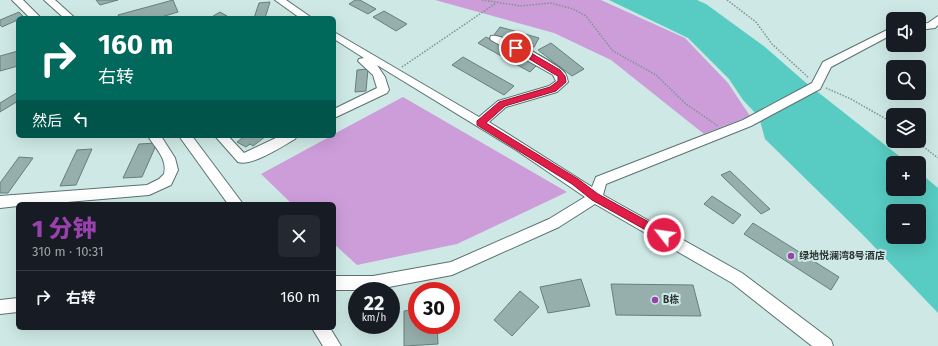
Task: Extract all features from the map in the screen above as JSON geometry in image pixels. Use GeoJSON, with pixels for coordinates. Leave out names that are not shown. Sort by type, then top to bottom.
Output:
{"type":"FeatureCollection","features":[{"type":"Feature","properties":{"kind":"street"},"geometry":{"type":"LineString","coordinates":[[17,0],[34,16]]}},
{"type":"Feature","properties":{"kind":"street"},"geometry":{"type":"LineString","coordinates":[[51,0],[68,16]]}},
{"type":"Feature","properties":{"kind":"street"},"geometry":{"type":"LineString","coordinates":[[270,0],[292,16]]}},
{"type":"Feature","properties":{"kind":"street"},"geometry":{"type":"LineString","coordinates":[[280,0],[304,16]]}},
{"type":"Feature","properties":{"kind":"street"},"geometry":{"type":"LineString","coordinates":[[926,26],[931,26],[938,19]]}},
{"type":"Feature","properties":{"kind":"street"},"geometry":{"type":"LineString","coordinates":[[336,283],[373,283],[452,268],[554,223],[595,197],[601,181],[747,123],[817,85],[827,65],[886,34]]}},
{"type":"Feature","properties":{"kind":"street"},"geometry":{"type":"LineString","coordinates":[[336,36],[480,123],[575,182],[595,197],[737,278],[824,346]]}},
{"type":"Feature","properties":{"kind":"street"},"geometry":{"type":"LineString","coordinates":[[480,123],[502,104],[553,89],[562,82],[561,76],[557,72],[516,48],[495,38]]}},
{"type":"Feature","properties":{"kind":"street"},"geometry":{"type":"LineString","coordinates":[[336,45],[373,66],[382,79],[383,90],[336,113]]}},
{"type":"Feature","properties":{"kind":"street"},"geometry":{"type":"LineString","coordinates":[[0,202],[149,190],[167,180],[170,172],[169,156],[156,138]]}},
{"type":"Feature","properties":{"kind":"street"},"geometry":{"type":"LineString","coordinates":[[186,138],[234,202]]}},
{"type":"Feature","properties":{"kind":"street"},"geometry":{"type":"LineString","coordinates":[[223,138],[242,159],[256,154],[287,138]]}},
{"type":"Feature","properties":{"kind":"street"},"geometry":{"type":"LineString","coordinates":[[0,307],[16,305]]}},
{"type":"Feature","properties":{"kind":"street"},"geometry":{"type":"LineString","coordinates":[[321,330],[333,346]]}},
{"type":"Feature","properties":{"kind":"path"},"geometry":{"type":"LineString","coordinates":[[482,0],[521,6],[551,3],[574,9],[586,16],[613,51],[656,75],[686,104],[719,126]]}},
{"type":"Feature","properties":{"kind":"path"},"geometry":{"type":"LineString","coordinates":[[728,0],[756,22],[772,44],[817,85],[851,99],[886,119]]}},
{"type":"Feature","properties":{"kind":"path"},"geometry":{"type":"LineString","coordinates":[[395,72],[425,48],[472,21],[496,3]]}},
{"type":"Feature","properties":{"kind":"path"},"geometry":{"type":"LineString","coordinates":[[925,148],[938,158]]}},
{"type":"Feature","properties":{"kind":"shaded area"},"geometry":{"type":"Polygon","coordinates":[[[435,0],[601,0],[685,38],[728,83],[750,116],[704,134],[611,60],[554,33],[435,0]]]}},
{"type":"Feature","properties":{"kind":"shaded area"},"geometry":{"type":"Polygon","coordinates":[[[403,97],[567,192],[457,244],[357,265],[336,246],[336,202],[290,202],[261,174],[327,138],[336,138],[336,133],[403,97]]]}},
{"type":"Feature","properties":{"kind":"water"},"geometry":{"type":"Polygon","coordinates":[[[609,0],[697,0],[706,4],[765,47],[805,82],[886,146],[886,148],[889,148],[899,156],[886,156],[886,196],[926,196],[926,178],[938,188],[938,313],[863,235],[765,139],[759,117],[743,100],[729,79],[688,38],[609,0]]]}},
{"type":"Feature","properties":{"kind":"building"},"geometry":{"type":"Polygon","coordinates":[[[96,0],[118,0],[100,5],[96,0]]]}},
{"type":"Feature","properties":{"kind":"building"},"geometry":{"type":"Polygon","coordinates":[[[173,0],[178,12],[165,16],[118,15],[173,0]]]}},
{"type":"Feature","properties":{"kind":"building"},"geometry":{"type":"Polygon","coordinates":[[[355,0],[360,0],[376,9],[368,14],[349,4],[355,0]]]}},
{"type":"Feature","properties":{"kind":"building"},"geometry":{"type":"Polygon","coordinates":[[[270,2],[266,16],[255,16],[259,3],[270,2]]]}},
{"type":"Feature","properties":{"kind":"building"},"geometry":{"type":"Polygon","coordinates":[[[384,11],[407,24],[396,31],[373,17],[384,11]]]}},
{"type":"Feature","properties":{"kind":"building"},"geometry":{"type":"Polygon","coordinates":[[[19,12],[23,16],[16,16],[16,21],[2,27],[0,25],[0,20],[19,12]]]}},
{"type":"Feature","properties":{"kind":"building"},"geometry":{"type":"Polygon","coordinates":[[[220,12],[227,16],[213,16],[220,12]]]}},
{"type":"Feature","properties":{"kind":"building"},"geometry":{"type":"Polygon","coordinates":[[[500,27],[539,38],[534,47],[494,35],[500,27]]]}},
{"type":"Feature","properties":{"kind":"building"},"geometry":{"type":"Polygon","coordinates":[[[486,37],[538,64],[530,72],[478,43],[486,37]]]}},
{"type":"Feature","properties":{"kind":"building"},"geometry":{"type":"Polygon","coordinates":[[[551,43],[584,69],[572,76],[538,50],[551,43]]]}},
{"type":"Feature","properties":{"kind":"building"},"geometry":{"type":"Polygon","coordinates":[[[16,52],[16,67],[0,71],[0,56],[16,52]]]}},
{"type":"Feature","properties":{"kind":"building"},"geometry":{"type":"Polygon","coordinates":[[[463,57],[514,86],[504,95],[452,65],[463,57]]]}},
{"type":"Feature","properties":{"kind":"building"},"geometry":{"type":"Polygon","coordinates":[[[368,69],[366,91],[355,92],[357,70],[368,69]]]}},
{"type":"Feature","properties":{"kind":"building"},"geometry":{"type":"Polygon","coordinates":[[[16,93],[16,102],[0,112],[0,103],[16,93]]]}},
{"type":"Feature","properties":{"kind":"building"},"geometry":{"type":"Polygon","coordinates":[[[242,138],[263,138],[253,146],[250,144],[246,147],[237,142],[242,138]]]}},
{"type":"Feature","properties":{"kind":"building"},"geometry":{"type":"Polygon","coordinates":[[[157,143],[142,177],[123,178],[139,144],[157,143]]]}},
{"type":"Feature","properties":{"kind":"building"},"geometry":{"type":"Polygon","coordinates":[[[92,149],[76,185],[60,186],[77,150],[92,149]]]}},
{"type":"Feature","properties":{"kind":"building"},"geometry":{"type":"Polygon","coordinates":[[[19,157],[33,158],[8,193],[0,193],[0,183],[19,157]]]}},
{"type":"Feature","properties":{"kind":"building"},"geometry":{"type":"Polygon","coordinates":[[[730,171],[770,209],[761,214],[721,175],[730,171]]]}},
{"type":"Feature","properties":{"kind":"building"},"geometry":{"type":"Polygon","coordinates":[[[712,196],[741,215],[733,224],[704,204],[712,196]]]}},
{"type":"Feature","properties":{"kind":"building","name":"绿地悦澜湾8号酒店"},"geometry":{"type":"Polygon","coordinates":[[[753,223],[839,277],[831,290],[744,234],[753,223]]]}},
{"type":"Feature","properties":{"kind":"building"},"geometry":{"type":"Polygon","coordinates":[[[581,279],[590,306],[548,313],[540,287],[581,279]]]}},
{"type":"Feature","properties":{"kind":"building","name":"B栋"},"geometry":{"type":"Polygon","coordinates":[[[611,284],[693,285],[701,316],[616,315],[611,284]]]}},
{"type":"Feature","properties":{"kind":"building"},"geometry":{"type":"Polygon","coordinates":[[[520,291],[539,307],[512,336],[494,320],[520,291]]]}},
{"type":"Feature","properties":{"kind":"building"},"geometry":{"type":"Polygon","coordinates":[[[408,310],[408,334],[437,334],[438,344],[404,346],[404,311],[408,310]]]}},
{"type":"Feature","properties":{"kind":"place","name":"绿地悦澜湾8号酒店"},"geometry":{"type":"Point","coordinates":[791,256]}},
{"type":"Feature","properties":{"kind":"place","name":"B栋"},"geometry":{"type":"Point","coordinates":[655,300]}},
{"type":"Feature","properties":{"kind":"route"},"geometry":{"type":"LineString","coordinates":[[516,48],[557,72],[561,76],[562,82],[553,89],[502,104],[480,123],[575,182],[595,197],[664,235]]}}]}
